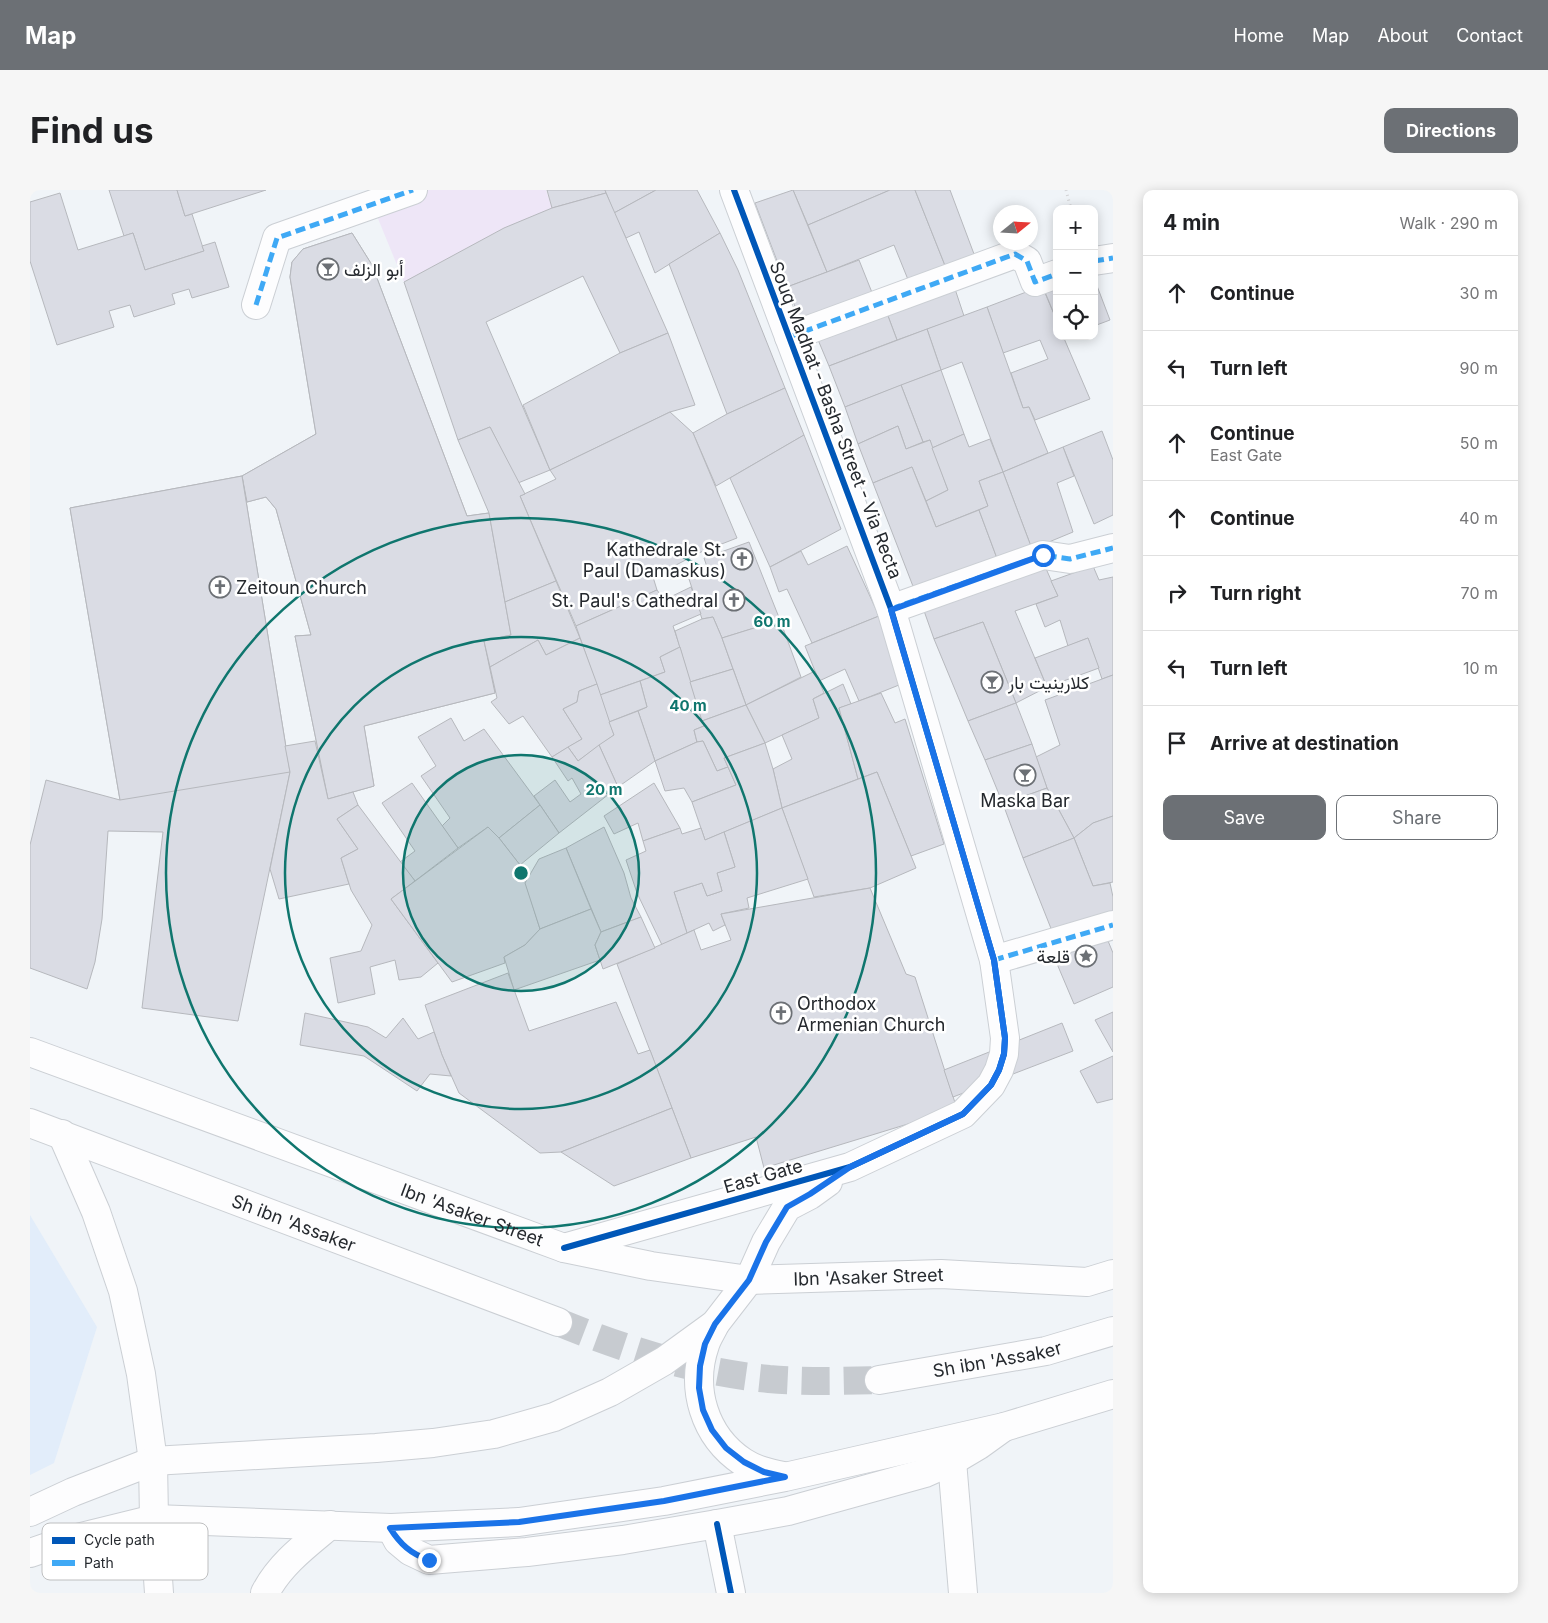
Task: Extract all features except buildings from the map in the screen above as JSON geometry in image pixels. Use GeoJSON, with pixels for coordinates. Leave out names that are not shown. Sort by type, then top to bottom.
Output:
{"type":"FeatureCollection","features":[{"type":"Feature","properties":{"kind":"main road"},"geometry":{"type":"LineString","coordinates":[[256,305],[277,238],[413,190]]}},
{"type":"Feature","properties":{"kind":"main road","name":"Souq Madhat - Basha Street - Via Recta"},"geometry":{"type":"LineString","coordinates":[[734,190],[891,610],[994,960],[1005,1038],[1004,1054],[999,1070],[991,1085],[963,1114]]}},
{"type":"Feature","properties":{"kind":"main road"},"geometry":{"type":"LineString","coordinates":[[789,336],[1015,254],[1027,262],[1035,282],[1053,275]]}},
{"type":"Feature","properties":{"kind":"main road"},"geometry":{"type":"LineString","coordinates":[[1098,260],[1113,258]]}},
{"type":"Feature","properties":{"kind":"main road"},"geometry":{"type":"LineString","coordinates":[[891,610],[1043,555],[1070,559],[1113,548]]}},
{"type":"Feature","properties":{"kind":"main road"},"geometry":{"type":"LineString","coordinates":[[994,960],[1113,925]]}},
{"type":"Feature","properties":{"kind":"main road","name":"Ibn 'Asaker Street"},"geometry":{"type":"LineString","coordinates":[[30,1052],[564,1248],[651,1266],[749,1280],[941,1274],[1087,1282],[1113,1274]]}},
{"type":"Feature","properties":{"kind":"main road","name":"East Gate"},"geometry":{"type":"LineString","coordinates":[[715,1324],[749,1280],[766,1242],[787,1207],[850,1167],[963,1114]]}},
{"type":"Feature","properties":{"kind":"main road","name":"Sh ibn 'Assaker"},"geometry":{"type":"LineString","coordinates":[[30,1124],[62,1134],[558,1322]]}},
{"type":"Feature","properties":{"kind":"main road"},"geometry":{"type":"LineString","coordinates":[[62,1134],[96,1212],[123,1291],[141,1374],[153,1461],[154,1523]]}},
{"type":"Feature","properties":{"kind":"main road","name":"East Gate"},"geometry":{"type":"LineString","coordinates":[[564,1248],[850,1167]]}},
{"type":"Feature","properties":{"kind":"main road"},"geometry":{"type":"LineString","coordinates":[[30,1512],[73,1492],[153,1461],[376,1448],[433,1443],[494,1434],[554,1417],[610,1392],[664,1360],[715,1324]]}},
{"type":"Feature","properties":{"kind":"main road"},"geometry":{"type":"LineString","coordinates":[[715,1324],[705,1344],[700,1366],[699,1388],[706,1417],[712,1430],[726,1448],[744,1462],[764,1472],[785,1477]]}},
{"type":"Feature","properties":{"kind":"main road","name":"Sh ibn 'Assaker"},"geometry":{"type":"LineString","coordinates":[[879,1380],[1046,1351],[1113,1331]]}},
{"type":"Feature","properties":{"kind":"main road"},"geometry":{"type":"LineString","coordinates":[[138,1523],[154,1519],[390,1528],[519,1522],[664,1501],[785,1477],[1004,1426],[1113,1394]]}},
{"type":"Feature","properties":{"kind":"main road"},"geometry":{"type":"LineString","coordinates":[[390,1528],[398,1541],[410,1551],[429,1560],[526,1552],[623,1540],[788,1511],[925,1472],[952,1461],[979,1445],[1004,1426]]}},
{"type":"Feature","properties":{"kind":"main road"},"geometry":{"type":"LineString","coordinates":[[952,1461],[963,1593]]}},
{"type":"Feature","properties":{"kind":"main road"},"geometry":{"type":"LineString","coordinates":[[717,1524],[731,1593]]}},
{"type":"Feature","properties":{"kind":"main road"},"geometry":{"type":"LineString","coordinates":[[265,1593],[294,1554],[330,1525]]}},
{"type":"Feature","properties":{"kind":"main road"},"geometry":{"type":"LineString","coordinates":[[30,1553],[42,1549]]}},
{"type":"Feature","properties":{"kind":"main road"},"geometry":{"type":"LineString","coordinates":[[158,1580],[159,1593]]}},
{"type":"Feature","properties":{"kind":"path"},"geometry":{"type":"LineString","coordinates":[[1066,190],[1070,205]]}},
{"type":"Feature","properties":{"kind":"shaded area"},"geometry":{"type":"Polygon","coordinates":[[[413,190],[546,190],[552,208],[504,228],[404,282],[372,204],[413,190]]]}},
{"type":"Feature","properties":{"kind":"shaded area"},"geometry":{"type":"Polygon","coordinates":[[[30,1215],[97,1327],[54,1463],[30,1475],[30,1215]]]}},
{"type":"Feature","properties":{"kind":"tunnel"},"geometry":{"type":"LineString","coordinates":[[558,1322],[609,1342],[662,1358],[742,1376],[783,1380],[879,1380]]}},
{"type":"Feature","properties":{"kind":"marked path"},"geometry":{"type":"LineString","coordinates":[[256,305],[277,238],[413,190]]}},
{"type":"Feature","properties":{"kind":"marked path"},"geometry":{"type":"LineString","coordinates":[[789,337],[1015,254],[1027,261],[1035,282],[1053,275]]}},
{"type":"Feature","properties":{"kind":"marked path"},"geometry":{"type":"LineString","coordinates":[[1098,260],[1113,258]]}},
{"type":"Feature","properties":{"kind":"marked path"},"geometry":{"type":"LineString","coordinates":[[891,609],[1043,555],[1070,559],[1113,548]]}},
{"type":"Feature","properties":{"kind":"marked path"},"geometry":{"type":"LineString","coordinates":[[994,960],[1113,925]]}},
{"type":"Feature","properties":{"kind":"cycle path"},"geometry":{"type":"LineString","coordinates":[[564,1248],[850,1167],[963,1114],[991,1085],[999,1070],[1004,1054],[1005,1038],[994,960],[891,609],[734,190]]}},
{"type":"Feature","properties":{"kind":"cycle path"},"geometry":{"type":"LineString","coordinates":[[717,1524],[731,1593]]}},
{"type":"Feature","properties":{"kind":"place","name":"أبو الزلف"},"geometry":{"type":"Point","coordinates":[328,269]}},
{"type":"Feature","properties":{"kind":"place","name":"Kathedrale St. Paul (Damaskus)"},"geometry":{"type":"Point","coordinates":[742,559]}},
{"type":"Feature","properties":{"kind":"place","name":"Zeitoun Church"},"geometry":{"type":"Point","coordinates":[220,587]}},
{"type":"Feature","properties":{"kind":"place","name":"St. Paul's Cathedral"},"geometry":{"type":"Point","coordinates":[734,600]}},
{"type":"Feature","properties":{"kind":"place","name":"كلارينيت بار"},"geometry":{"type":"Point","coordinates":[992,682]}},
{"type":"Feature","properties":{"kind":"place","name":"Maska Bar"},"geometry":{"type":"Point","coordinates":[1025,775]}},
{"type":"Feature","properties":{"kind":"place","name":"قلعة"},"geometry":{"type":"Point","coordinates":[1086,956]}},
{"type":"Feature","properties":{"kind":"place","name":"Orthodox Armenian Church"},"geometry":{"type":"Point","coordinates":[781,1013]}},
{"type":"Feature","properties":{"kind":"route"},"geometry":{"type":"LineString","coordinates":[[429,1560],[410,1551],[398,1541],[390,1528],[519,1522],[664,1501],[785,1477],[764,1472],[744,1462],[726,1448],[712,1430],[703,1410],[699,1388],[700,1366],[705,1344],[715,1324],[749,1280],[766,1242],[787,1207],[850,1167],[963,1114],[991,1085],[999,1070],[1004,1054],[1005,1038],[994,960],[891,610],[1043,555]]}}]}
